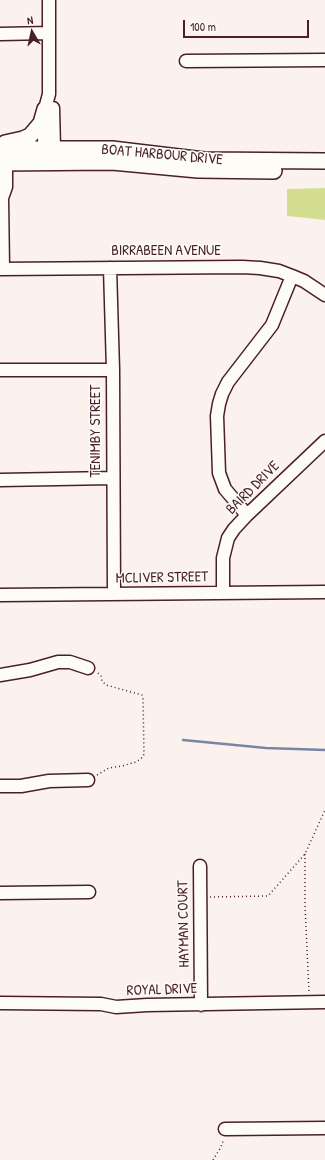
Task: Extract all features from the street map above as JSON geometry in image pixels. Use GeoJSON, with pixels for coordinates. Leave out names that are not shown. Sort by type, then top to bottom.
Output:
{"type":"FeatureCollection","features":[{"type":"Feature","properties":{"kind":"main road"},"geometry":{"type":"LineString","coordinates":[[0,144],[30,136],[41,124],[46,108]]}},
{"type":"Feature","properties":{"kind":"main road","name":"BOAT HARBOUR DRIVE"},"geometry":{"type":"LineString","coordinates":[[0,149],[112,149],[204,160],[325,161]]}},
{"type":"Feature","properties":{"kind":"main road","name":"BOAT HARBOUR DRIVE"},"geometry":{"type":"LineString","coordinates":[[2,161],[49,163],[112,162],[198,170],[325,171]]}},
{"type":"Feature","properties":{"kind":"street"},"geometry":{"type":"LineString","coordinates":[[49,0],[49,94],[46,108],[49,163]]}},
{"type":"Feature","properties":{"kind":"street"},"geometry":{"type":"LineString","coordinates":[[0,34],[49,33]]}},
{"type":"Feature","properties":{"kind":"street"},"geometry":{"type":"LineString","coordinates":[[186,61],[325,60]]}},
{"type":"Feature","properties":{"kind":"street"},"geometry":{"type":"LineString","coordinates":[[49,94],[53,106],[49,148]]}},
{"type":"Feature","properties":{"kind":"street"},"geometry":{"type":"LineString","coordinates":[[2,161],[6,187],[1,194],[2,269]]}},
{"type":"Feature","properties":{"kind":"street","name":"BIRRABEEN AVENUE"},"geometry":{"type":"LineString","coordinates":[[2,269],[242,266],[269,269],[292,276],[304,281],[325,295]]}},
{"type":"Feature","properties":{"kind":"street","name":"TENIMBY STREET"},"geometry":{"type":"LineString","coordinates":[[110,268],[114,594]]}},
{"type":"Feature","properties":{"kind":"street"},"geometry":{"type":"LineString","coordinates":[[247,515],[225,489],[220,477],[218,464],[217,416],[219,404],[222,394],[231,377],[272,325],[292,276]]}},
{"type":"Feature","properties":{"kind":"street"},"geometry":{"type":"LineString","coordinates":[[0,370],[112,370]]}},
{"type":"Feature","properties":{"kind":"street","name":"BAIRD DRIVE"},"geometry":{"type":"LineString","coordinates":[[223,593],[223,558],[225,547],[234,529],[247,515],[324,444]]}},
{"type":"Feature","properties":{"kind":"street"},"geometry":{"type":"LineString","coordinates":[[0,480],[112,478]]}},
{"type":"Feature","properties":{"kind":"street","name":"MCLIVER STREET"},"geometry":{"type":"LineString","coordinates":[[0,595],[325,592]]}},
{"type":"Feature","properties":{"kind":"street"},"geometry":{"type":"LineString","coordinates":[[0,675],[30,670],[58,662],[70,662],[88,668]]}},
{"type":"Feature","properties":{"kind":"street"},"geometry":{"type":"LineString","coordinates":[[0,786],[21,786],[49,781],[88,780]]}},
{"type":"Feature","properties":{"kind":"street","name":"HAYMAN COURT"},"geometry":{"type":"LineString","coordinates":[[200,866],[201,1005]]}},
{"type":"Feature","properties":{"kind":"street"},"geometry":{"type":"LineString","coordinates":[[0,893],[89,892]]}},
{"type":"Feature","properties":{"kind":"street","name":"ROYAL DRIVE"},"geometry":{"type":"LineString","coordinates":[[0,1003],[101,1004],[116,1007],[147,1005],[325,1002]]}},
{"type":"Feature","properties":{"kind":"street"},"geometry":{"type":"LineString","coordinates":[[225,1129],[325,1128]]}},
{"type":"Feature","properties":{"kind":"path"},"geometry":{"type":"LineString","coordinates":[[88,668],[100,674],[102,681],[106,685],[142,696],[144,754],[143,757],[136,762],[109,768],[88,780]]}},
{"type":"Feature","properties":{"kind":"path"},"geometry":{"type":"LineString","coordinates":[[200,897],[268,896],[305,854],[325,810]]}},
{"type":"Feature","properties":{"kind":"path"},"geometry":{"type":"LineString","coordinates":[[305,854],[305,906],[309,1003]]}},
{"type":"Feature","properties":{"kind":"path"},"geometry":{"type":"LineString","coordinates":[[213,1160],[221,1147],[225,1129]]}},
{"type":"Feature","properties":{"kind":"green space"},"geometry":{"type":"Polygon","coordinates":[[[325,188],[325,220],[287,216],[287,189],[325,188]]]}},
{"type":"Feature","properties":{"kind":"waterway"},"geometry":{"type":"LineString","coordinates":[[183,740],[266,748],[325,750]]}}]}
